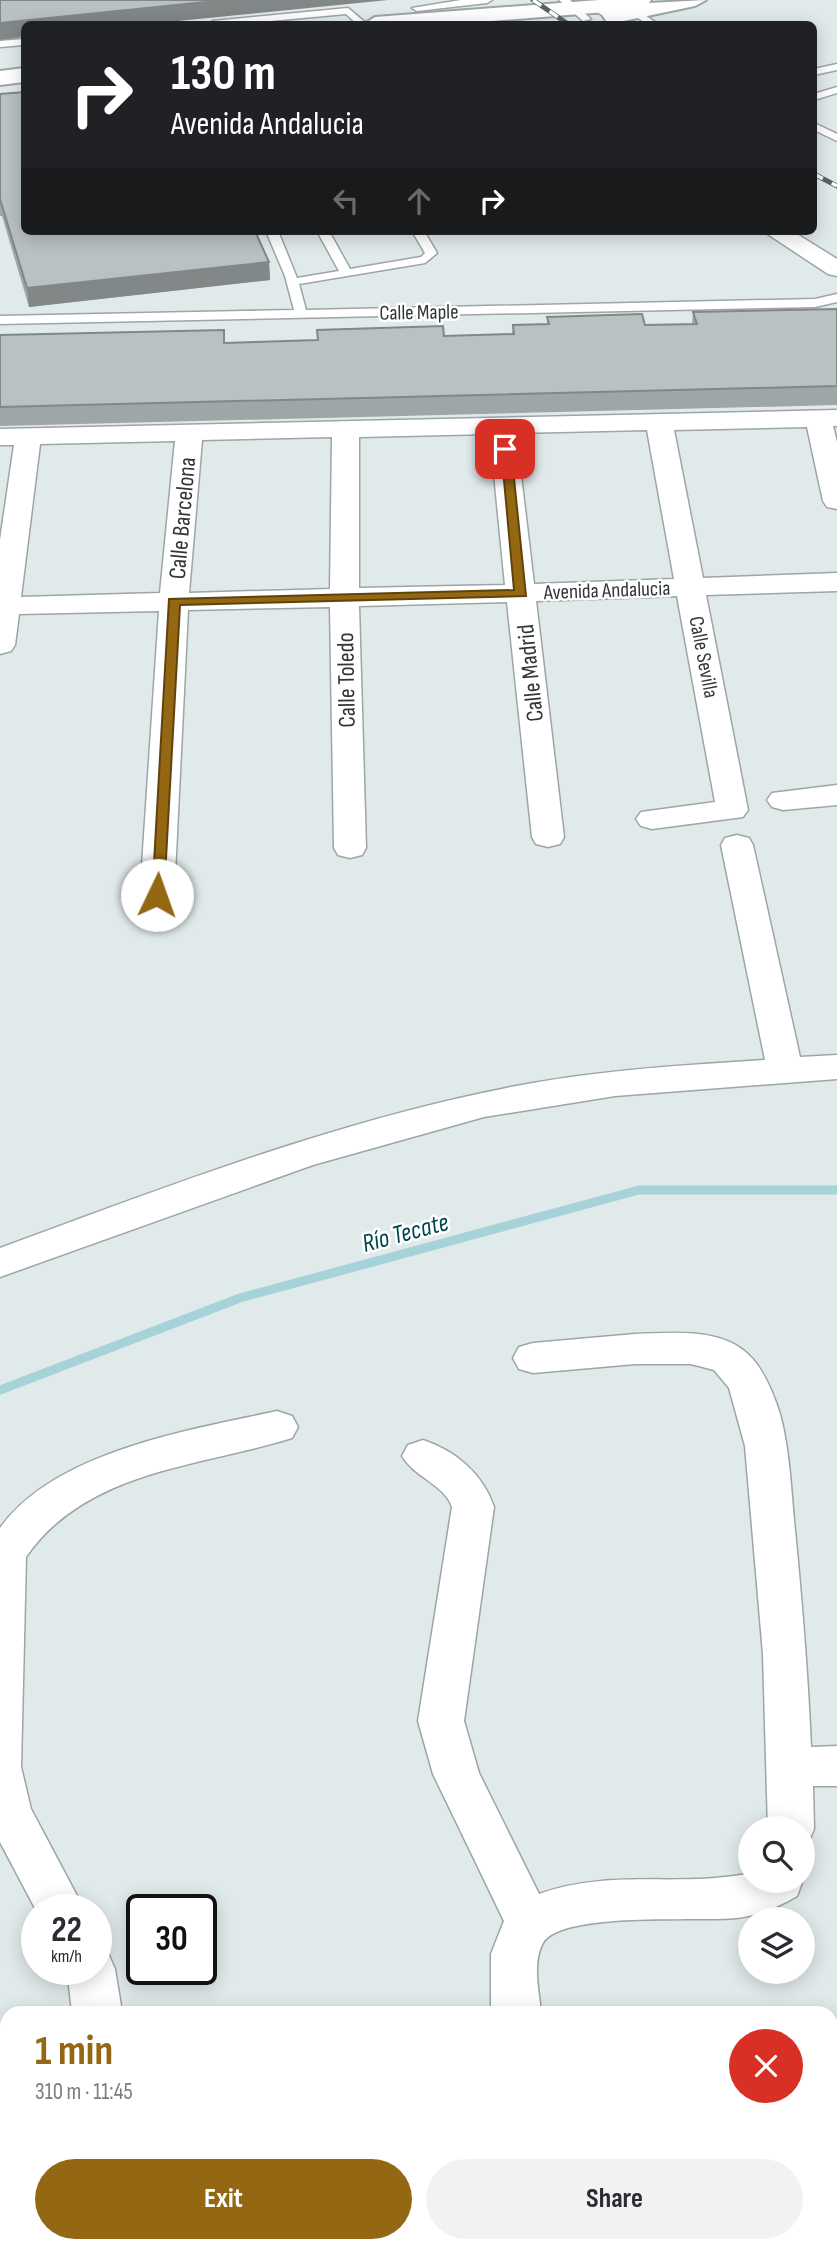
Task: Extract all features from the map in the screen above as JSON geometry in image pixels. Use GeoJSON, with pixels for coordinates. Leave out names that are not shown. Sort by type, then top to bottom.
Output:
{"type":"FeatureCollection","features":[{"type":"Feature","properties":{"kind":"street"},"geometry":{"type":"LineString","coordinates":[[546,21],[695,0]]}},
{"type":"Feature","properties":{"kind":"street"},"geometry":{"type":"LineString","coordinates":[[398,21],[428,17],[610,12]]}},
{"type":"Feature","properties":{"kind":"street"},"geometry":{"type":"LineString","coordinates":[[0,62],[21,60]]}},
{"type":"Feature","properties":{"kind":"street"},"geometry":{"type":"LineString","coordinates":[[0,78],[21,75]]}},
{"type":"Feature","properties":{"kind":"street"},"geometry":{"type":"LineString","coordinates":[[782,235],[837,269]]}},
{"type":"Feature","properties":{"kind":"street"},"geometry":{"type":"LineString","coordinates":[[0,645],[14,437],[827,418],[837,501]]}},
{"type":"Feature","properties":{"kind":"street","name":"Calle Sevilla"},"geometry":{"type":"LineString","coordinates":[[652,819],[732,810],[659,422]]}},
{"type":"Feature","properties":{"kind":"street","name":"Calle Madrid"},"geometry":{"type":"LineString","coordinates":[[502,425],[548,837]]}},
{"type":"Feature","properties":{"kind":"street","name":"Calle Toledo"},"geometry":{"type":"LineString","coordinates":[[346,429],[344,597],[350,848]]}},
{"type":"Feature","properties":{"kind":"street","name":"Calle Barcelona"},"geometry":{"type":"LineString","coordinates":[[157,895],[174,601],[190,434]]}},
{"type":"Feature","properties":{"kind":"street","name":"Avenida Andalucia"},"geometry":{"type":"LineString","coordinates":[[3,606],[837,582]]}},
{"type":"Feature","properties":{"kind":"street"},"geometry":{"type":"LineString","coordinates":[[783,800],[837,795]]}},
{"type":"Feature","properties":{"kind":"street"},"geometry":{"type":"LineString","coordinates":[[737,845],[785,1071]]}},
{"type":"Feature","properties":{"kind":"street"},"geometry":{"type":"LineString","coordinates":[[0,1263],[318,1151],[396,1126],[485,1104],[551,1093],[704,1075],[837,1068]]}},
{"type":"Feature","properties":{"kind":"street"},"geometry":{"type":"LineString","coordinates":[[533,1358],[670,1348],[704,1350],[726,1357],[744,1376],[762,1421],[766,1446],[785,1654],[790,1816]]}},
{"type":"Feature","properties":{"kind":"street"},"geometry":{"type":"LineString","coordinates":[[0,1764],[2,1585],[5,1554],[29,1522],[52,1502],[136,1461],[277,1427]]}},
{"type":"Feature","properties":{"kind":"street"},"geometry":{"type":"LineString","coordinates":[[423,1456],[467,1489],[473,1507],[441,1721],[456,1774],[529,1923]]}},
{"type":"Feature","properties":{"kind":"street"},"geometry":{"type":"LineString","coordinates":[[790,1767],[837,1766]]}},
{"type":"Feature","properties":{"kind":"street"},"geometry":{"type":"LineString","coordinates":[[0,1771],[8,1812],[52,1894]]}},
{"type":"Feature","properties":{"kind":"street"},"geometry":{"type":"LineString","coordinates":[[515,2006],[513,1987],[516,1953],[521,1936],[529,1923],[544,1914],[588,1902],[741,1897],[751,1893]]}},
{"type":"Feature","properties":{"kind":"street"},"geometry":{"type":"LineString","coordinates":[[93,1985],[96,2006]]}},
{"type":"Feature","properties":{"kind":"lane"},"geometry":{"type":"LineString","coordinates":[[408,0],[428,17],[487,0]]}},
{"type":"Feature","properties":{"kind":"lane"},"geometry":{"type":"LineString","coordinates":[[245,21],[348,11],[359,21]]}},
{"type":"Feature","properties":{"kind":"lane"},"geometry":{"type":"LineString","coordinates":[[0,44],[21,42]]}},
{"type":"Feature","properties":{"kind":"lane"},"geometry":{"type":"LineString","coordinates":[[817,71],[837,67]]}},
{"type":"Feature","properties":{"kind":"lane"},"geometry":{"type":"LineString","coordinates":[[817,96],[837,90]]}},
{"type":"Feature","properties":{"kind":"lane"},"geometry":{"type":"LineString","coordinates":[[817,128],[837,125]]}},
{"type":"Feature","properties":{"kind":"lane"},"geometry":{"type":"LineString","coordinates":[[817,128],[837,138]]}},
{"type":"Feature","properties":{"kind":"lane"},"geometry":{"type":"LineString","coordinates":[[274,235],[292,282],[301,315]]}},
{"type":"Feature","properties":{"kind":"lane"},"geometry":{"type":"LineString","coordinates":[[325,235],[347,274]]}},
{"type":"Feature","properties":{"kind":"lane"},"geometry":{"type":"LineString","coordinates":[[292,282],[425,260],[431,253],[420,235]]}},
{"type":"Feature","properties":{"kind":"lane","name":"Calle Maple"},"geometry":{"type":"LineString","coordinates":[[0,320],[815,303],[837,298]]}},
{"type":"Feature","properties":{"kind":"building"},"geometry":{"type":"Polygon","coordinates":[[[0,0],[225,0],[0,23],[0,0]]]}},
{"type":"Feature","properties":{"kind":"building"},"geometry":{"type":"Polygon","coordinates":[[[21,92],[21,235],[257,235],[269,262],[27,288],[0,199],[0,94],[21,92]]]}},
{"type":"Feature","properties":{"kind":"building"},"geometry":{"type":"Polygon","coordinates":[[[837,309],[837,386],[0,407],[0,335],[224,330],[224,343],[318,340],[317,330],[443,326],[444,336],[514,334],[513,325],[549,324],[547,317],[642,314],[645,325],[697,324],[693,312],[837,309]]]}},
{"type":"Feature","properties":{"kind":"waterway","name":"Río Tecate"},"geometry":{"type":"LineString","coordinates":[[0,1390],[240,1298],[639,1190],[837,1190]]}},
{"type":"Feature","properties":{"kind":"railway"},"geometry":{"type":"LineString","coordinates":[[533,0],[564,21]]}},
{"type":"Feature","properties":{"kind":"railway"},"geometry":{"type":"LineString","coordinates":[[817,176],[837,186]]}},
{"type":"Feature","properties":{"kind":"route"},"geometry":{"type":"LineString","coordinates":[[157,895],[174,601],[521,593],[505,449]]}}]}
